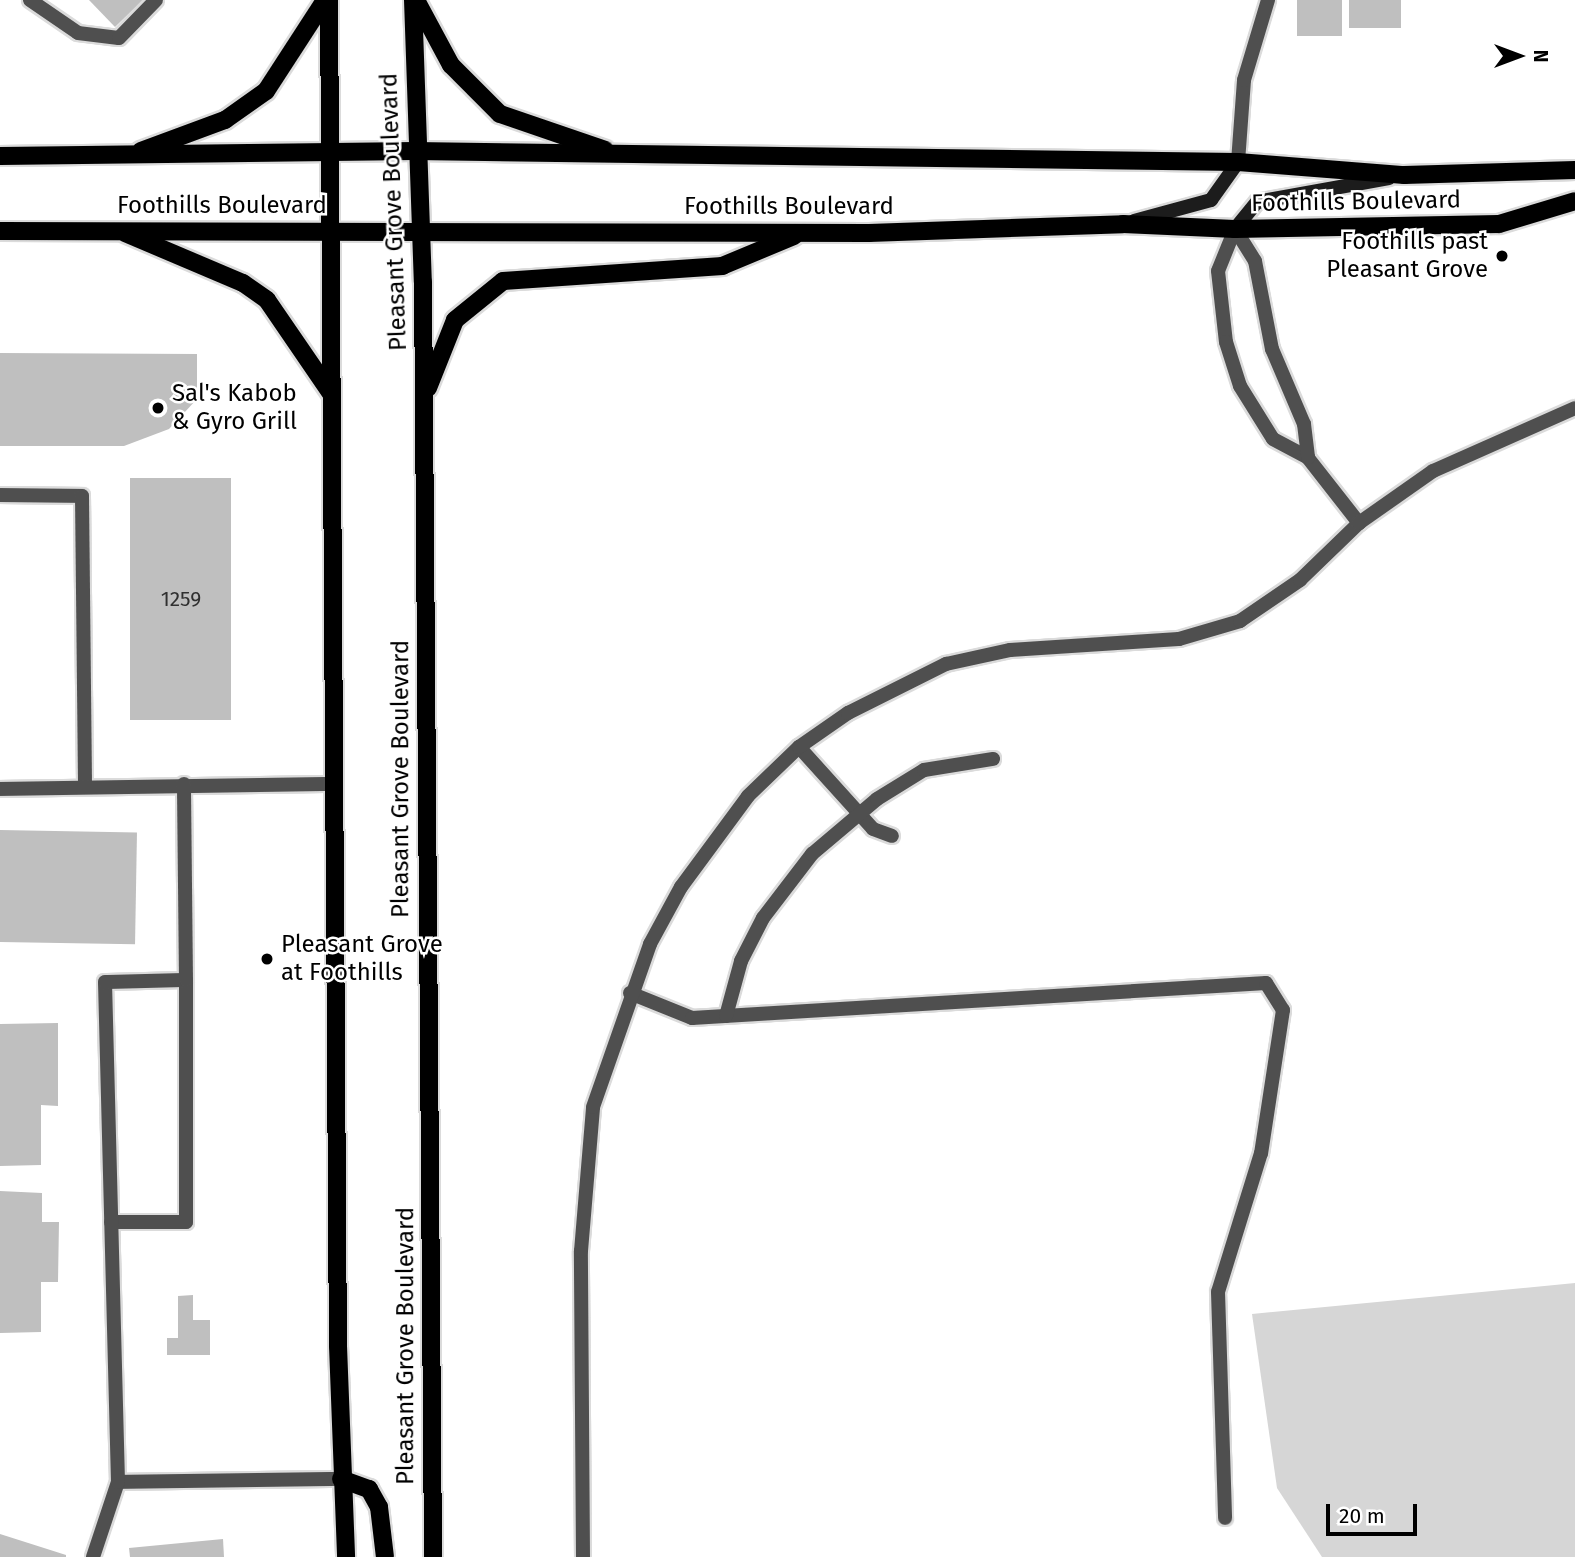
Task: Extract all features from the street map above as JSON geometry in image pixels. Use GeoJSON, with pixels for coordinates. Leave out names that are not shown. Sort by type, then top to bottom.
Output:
{"type":"FeatureCollection","features":[{"type":"Feature","properties":{"kind":"main road"},"geometry":{"type":"LineString","coordinates":[[327,0],[331,153],[330,392],[341,1479],[346,1557]]}},
{"type":"Feature","properties":{"kind":"main road"},"geometry":{"type":"LineString","coordinates":[[128,156],[225,120],[266,91],[327,0]]}},
{"type":"Feature","properties":{"kind":"main road"},"geometry":{"type":"LineString","coordinates":[[414,0],[451,65],[500,114],[625,155]]}},
{"type":"Feature","properties":{"kind":"main road","name":"Pleasant Grove Boulevard"},"geometry":{"type":"LineString","coordinates":[[414,0],[415,151],[422,230],[433,1557]]}},
{"type":"Feature","properties":{"kind":"main road","name":"Foothills Boulevard"},"geometry":{"type":"LineString","coordinates":[[0,156],[415,151],[1238,162],[1404,175],[1575,170]]}},
{"type":"Feature","properties":{"kind":"main road"},"geometry":{"type":"LineString","coordinates":[[1123,224],[1211,201],[1238,162]]}},
{"type":"Feature","properties":{"kind":"main road"},"geometry":{"type":"LineString","coordinates":[[1236,229],[1257,202],[1404,175]]}},
{"type":"Feature","properties":{"kind":"main road","name":"Foothills Boulevard"},"geometry":{"type":"LineString","coordinates":[[0,231],[802,232],[1123,224],[1236,229],[1499,224],[1575,201]]}},
{"type":"Feature","properties":{"kind":"main road"},"geometry":{"type":"LineString","coordinates":[[119,230],[243,283],[267,300],[330,392]]}},
{"type":"Feature","properties":{"kind":"main road"},"geometry":{"type":"LineString","coordinates":[[423,405],[455,320],[503,281],[722,266],[802,232]]}},
{"type":"Feature","properties":{"kind":"main road"},"geometry":{"type":"LineString","coordinates":[[341,1479],[369,1489],[379,1507],[385,1557]]}},
{"type":"Feature","properties":{"kind":"lane"},"geometry":{"type":"LineString","coordinates":[[30,0],[78,33],[119,38],[156,0]]}},
{"type":"Feature","properties":{"kind":"lane"},"geometry":{"type":"LineString","coordinates":[[1238,162],[1244,80],[1268,0]]}},
{"type":"Feature","properties":{"kind":"lane"},"geometry":{"type":"LineString","coordinates":[[1236,229],[1218,271],[1226,342],[1240,386],[1273,439],[1308,458],[1359,523]]}},
{"type":"Feature","properties":{"kind":"lane"},"geometry":{"type":"LineString","coordinates":[[1236,229],[1255,261],[1272,349],[1304,424],[1308,458]]}},
{"type":"Feature","properties":{"kind":"lane"},"geometry":{"type":"LineString","coordinates":[[583,1557],[586,1147],[630,993],[681,887],[748,796],[799,747],[848,713],[946,664],[1010,649],[1180,639],[1240,621],[1300,580],[1359,523],[1433,471],[1575,408]]}},
{"type":"Feature","properties":{"kind":"lane"},"geometry":{"type":"LineString","coordinates":[[0,495],[82,496],[85,787]]}},
{"type":"Feature","properties":{"kind":"lane"},"geometry":{"type":"LineString","coordinates":[[799,747],[859,815],[892,836]]}},
{"type":"Feature","properties":{"kind":"lane"},"geometry":{"type":"LineString","coordinates":[[726,1016],[741,961],[785,884],[859,815],[924,770],[993,759]]}},
{"type":"Feature","properties":{"kind":"lane"},"geometry":{"type":"LineString","coordinates":[[111,1222],[186,1222],[184,784]]}},
{"type":"Feature","properties":{"kind":"lane"},"geometry":{"type":"LineString","coordinates":[[0,789],[184,784],[334,784]]}},
{"type":"Feature","properties":{"kind":"lane"},"geometry":{"type":"LineString","coordinates":[[93,1557],[118,1482],[105,982],[186,980]]}},
{"type":"Feature","properties":{"kind":"lane"},"geometry":{"type":"LineString","coordinates":[[630,993],[692,1018],[1266,983],[1277,993],[1283,1010],[1261,1153],[1218,1292],[1225,1518]]}},
{"type":"Feature","properties":{"kind":"lane"},"geometry":{"type":"LineString","coordinates":[[118,1482],[341,1479]]}},
{"type":"Feature","properties":{"kind":"shaded area"},"geometry":{"type":"Polygon","coordinates":[[[1575,1283],[1575,1557],[1322,1557],[1277,1488],[1252,1314],[1575,1283]]]}},
{"type":"Feature","properties":{"kind":"building"},"geometry":{"type":"Polygon","coordinates":[[[89,0],[143,0],[115,27],[89,0]]]}},
{"type":"Feature","properties":{"kind":"building"},"geometry":{"type":"Polygon","coordinates":[[[1297,0],[1342,0],[1342,36],[1297,36],[1297,0]]]}},
{"type":"Feature","properties":{"kind":"building"},"geometry":{"type":"Polygon","coordinates":[[[1349,0],[1401,0],[1401,28],[1349,28],[1349,0]]]}},
{"type":"Feature","properties":{"kind":"building"},"geometry":{"type":"Polygon","coordinates":[[[0,353],[197,354],[197,399],[169,429],[124,446],[0,446],[0,353]]]}},
{"type":"Feature","properties":{"kind":"building"},"geometry":{"type":"Polygon","coordinates":[[[130,478],[231,478],[231,720],[130,720],[130,478]]]}},
{"type":"Feature","properties":{"kind":"building"},"geometry":{"type":"Polygon","coordinates":[[[0,830],[137,832],[135,944],[0,942],[0,830]]]}},
{"type":"Feature","properties":{"kind":"building"},"geometry":{"type":"Polygon","coordinates":[[[58,1023],[58,1106],[41,1105],[41,1165],[0,1166],[0,1024],[58,1023]]]}},
{"type":"Feature","properties":{"kind":"building"},"geometry":{"type":"Polygon","coordinates":[[[0,1191],[42,1193],[42,1222],[59,1222],[58,1282],[41,1282],[41,1332],[0,1333],[0,1191]]]}},
{"type":"Feature","properties":{"kind":"building"},"geometry":{"type":"Polygon","coordinates":[[[193,1295],[193,1320],[210,1320],[210,1355],[167,1355],[167,1338],[178,1338],[178,1296],[193,1295]]]}},
{"type":"Feature","properties":{"kind":"building"},"geometry":{"type":"Polygon","coordinates":[[[0,1534],[66,1555],[66,1557],[0,1557],[0,1534]]]}},
{"type":"Feature","properties":{"kind":"building"},"geometry":{"type":"Polygon","coordinates":[[[223,1539],[224,1557],[130,1557],[129,1548],[223,1539]]]}},
{"type":"Feature","properties":{"kind":"place","name":"Foothills past Pleasant Grove"},"geometry":{"type":"Point","coordinates":[1502,256]}},
{"type":"Feature","properties":{"kind":"place","name":"Sal's Kabob & Gyro Grill"},"geometry":{"type":"Point","coordinates":[158,408]}},
{"type":"Feature","properties":{"kind":"place","name":"Pleasant Grove at Foothills"},"geometry":{"type":"Point","coordinates":[267,959]}}]}
